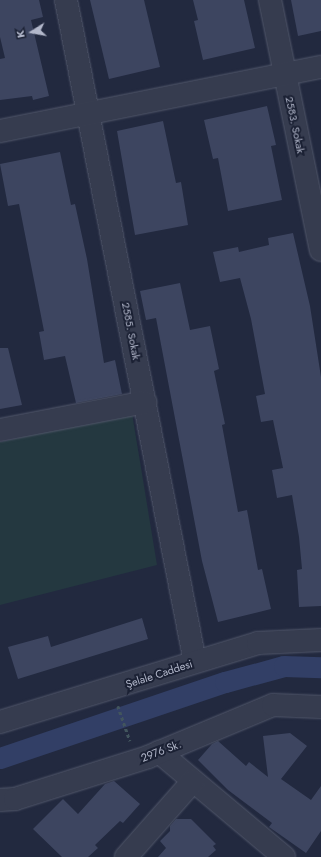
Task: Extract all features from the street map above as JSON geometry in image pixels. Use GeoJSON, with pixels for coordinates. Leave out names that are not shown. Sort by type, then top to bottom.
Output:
{"type":"FeatureCollection","features":[{"type":"Feature","properties":{"kind":"street","name":"2585. Sokak"},"geometry":{"type":"LineString","coordinates":[[66,0],[195,662]]}},
{"type":"Feature","properties":{"kind":"street","name":"2583. Sokak"},"geometry":{"type":"LineString","coordinates":[[270,0],[321,250]]}},
{"type":"Feature","properties":{"kind":"street"},"geometry":{"type":"LineString","coordinates":[[0,131],[88,112],[321,67]]}},
{"type":"Feature","properties":{"kind":"street"},"geometry":{"type":"LineString","coordinates":[[0,430],[145,402]]}},
{"type":"Feature","properties":{"kind":"street","name":"Şelale Caddesi"},"geometry":{"type":"LineString","coordinates":[[0,722],[258,643],[321,640]]}},
{"type":"Feature","properties":{"kind":"street","name":"2976 Sk."},"geometry":{"type":"LineString","coordinates":[[0,800],[15,799],[158,752],[273,705],[321,707]]}},
{"type":"Feature","properties":{"kind":"street"},"geometry":{"type":"LineString","coordinates":[[158,752],[284,857]]}},
{"type":"Feature","properties":{"kind":"street"},"geometry":{"type":"LineString","coordinates":[[126,857],[193,781]]}},
{"type":"Feature","properties":{"kind":"path"},"geometry":{"type":"LineString","coordinates":[[118,706],[126,731]]}},
{"type":"Feature","properties":{"kind":"shaded area"},"geometry":{"type":"Polygon","coordinates":[[[132,413],[157,565],[0,605],[0,442],[132,413]]]}},
{"type":"Feature","properties":{"kind":"building"},"geometry":{"type":"Polygon","coordinates":[[[0,0],[39,0],[43,17],[31,20],[49,96],[33,100],[32,96],[0,100],[0,59],[5,58],[0,37],[0,0]]]}},
{"type":"Feature","properties":{"kind":"building"},"geometry":{"type":"Polygon","coordinates":[[[90,0],[144,0],[160,67],[109,79],[90,0]]]}},
{"type":"Feature","properties":{"kind":"building"},"geometry":{"type":"Polygon","coordinates":[[[193,0],[244,0],[255,48],[203,60],[194,21],[198,20],[193,0]]]}},
{"type":"Feature","properties":{"kind":"building"},"geometry":{"type":"Polygon","coordinates":[[[291,0],[321,0],[321,31],[298,36],[291,0]]]}},
{"type":"Feature","properties":{"kind":"building"},"geometry":{"type":"Polygon","coordinates":[[[267,106],[276,145],[271,146],[282,200],[228,211],[218,158],[213,159],[204,120],[267,106]]]}},
{"type":"Feature","properties":{"kind":"building"},"geometry":{"type":"Polygon","coordinates":[[[163,121],[176,183],[181,182],[188,225],[135,235],[117,131],[163,121]]]}},
{"type":"Feature","properties":{"kind":"building"},"geometry":{"type":"Polygon","coordinates":[[[60,152],[71,205],[75,204],[87,259],[104,363],[115,360],[122,394],[76,403],[65,356],[44,360],[39,332],[44,331],[19,204],[8,206],[0,164],[60,152]]]}},
{"type":"Feature","properties":{"kind":"building"},"geometry":{"type":"Polygon","coordinates":[[[293,233],[310,306],[321,377],[321,606],[299,607],[297,570],[302,569],[299,537],[292,495],[277,498],[272,470],[283,468],[273,420],[261,422],[256,396],[265,394],[251,319],[240,278],[220,282],[213,252],[238,247],[239,252],[269,245],[268,238],[293,233]]]}},
{"type":"Feature","properties":{"kind":"building"},"geometry":{"type":"Polygon","coordinates":[[[180,283],[190,330],[210,326],[219,369],[214,371],[225,424],[222,425],[238,512],[247,510],[258,570],[262,569],[271,609],[218,622],[202,561],[156,318],[146,320],[140,291],[180,283]]]}},
{"type":"Feature","properties":{"kind":"building"},"geometry":{"type":"Polygon","coordinates":[[[0,348],[8,348],[22,405],[0,409],[0,348]]]}},
{"type":"Feature","properties":{"kind":"building"},"geometry":{"type":"Polygon","coordinates":[[[142,618],[148,639],[18,679],[8,647],[48,636],[51,647],[142,618]]]}},
{"type":"Feature","properties":{"kind":"building"},"geometry":{"type":"Polygon","coordinates":[[[290,733],[307,746],[281,779],[311,800],[321,786],[321,831],[306,853],[269,827],[272,823],[228,790],[198,760],[212,744],[218,741],[246,766],[249,762],[268,777],[263,736],[290,733]]]}},
{"type":"Feature","properties":{"kind":"building"},"geometry":{"type":"Polygon","coordinates":[[[114,781],[140,804],[123,823],[120,821],[95,845],[98,848],[88,857],[62,857],[33,829],[63,799],[78,814],[105,784],[114,781]]]}},
{"type":"Feature","properties":{"kind":"building"},"geometry":{"type":"Polygon","coordinates":[[[176,819],[191,819],[216,844],[213,846],[216,850],[208,857],[158,857],[166,848],[160,841],[170,831],[170,826],[176,819]]]}},
{"type":"Feature","properties":{"kind":"waterway"},"geometry":{"type":"LineString","coordinates":[[0,758],[225,682],[284,666],[321,667]]}}]}
